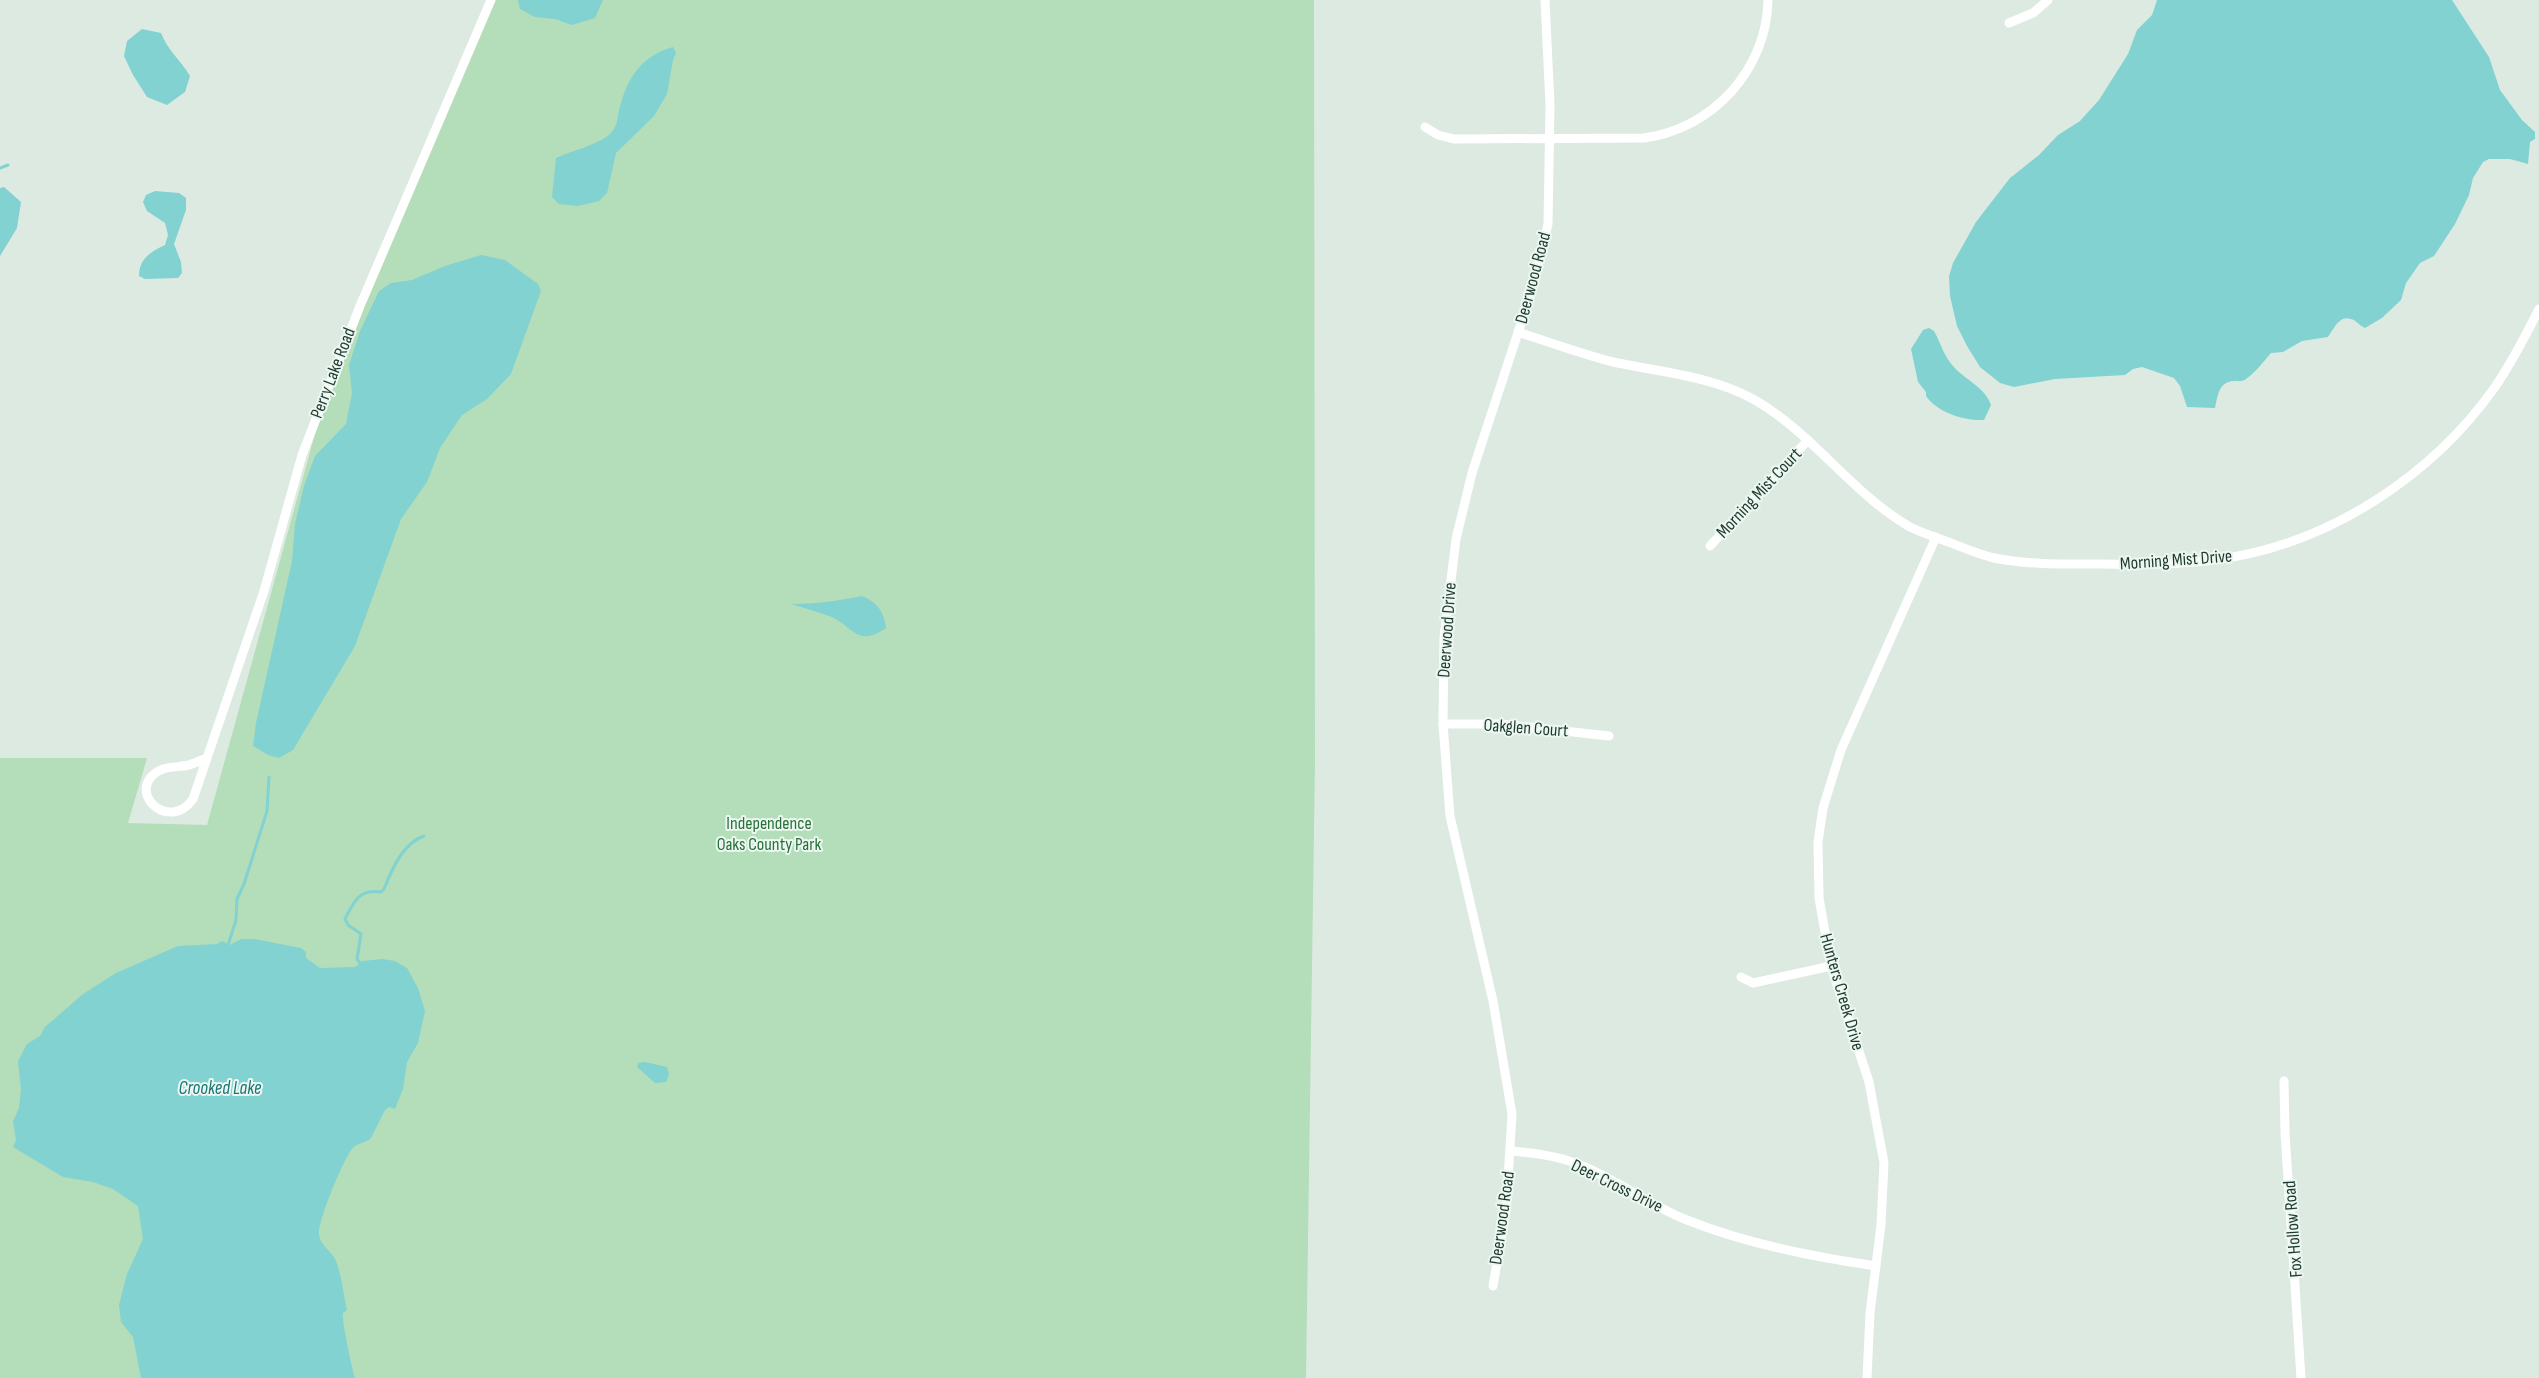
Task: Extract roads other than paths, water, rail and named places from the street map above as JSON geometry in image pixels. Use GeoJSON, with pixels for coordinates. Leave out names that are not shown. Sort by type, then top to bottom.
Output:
{"type":"FeatureCollection","features":[{"type":"Feature","properties":{"kind":"street","name":"Perry Lake Road"},"geometry":{"type":"LineString","coordinates":[[207,758],[188,765],[168,767],[152,776],[147,789],[149,801],[156,809],[180,812],[188,807],[196,793],[264,591],[302,455],[360,306],[491,0]]}},
{"type":"Feature","properties":{"kind":"street","name":"Deerwood Road"},"geometry":{"type":"LineString","coordinates":[[1545,0],[1550,140],[1548,224],[1531,293],[1518,332],[1606,360],[1726,387],[1766,408],[1787,422],[1808,440]]}},
{"type":"Feature","properties":{"kind":"street"},"geometry":{"type":"LineString","coordinates":[[1426,127],[1438,135],[1454,140],[1550,140],[1662,135],[1705,116],[1727,99],[1743,77],[1761,41],[1767,19],[1768,0]]}},
{"type":"Feature","properties":{"kind":"street"},"geometry":{"type":"LineString","coordinates":[[2009,23],[2033,13],[2048,0]]}},
{"type":"Feature","properties":{"kind":"street","name":"Morning Mist Drive"},"geometry":{"type":"LineString","coordinates":[[1808,440],[1871,499],[1910,527],[1993,558],[2037,564],[2148,565],[2222,559],[2259,551],[2296,539],[2339,521],[2377,500],[2440,451],[2495,387],[2539,309]]}},
{"type":"Feature","properties":{"kind":"street","name":"Deerwood Drive"},"geometry":{"type":"LineString","coordinates":[[1511,1151],[1512,1114],[1493,1001],[1450,816],[1443,724],[1444,638],[1456,539],[1472,473],[1518,332]]}},
{"type":"Feature","properties":{"kind":"street","name":"Morning Mist Court"},"geometry":{"type":"LineString","coordinates":[[1710,546],[1808,440]]}},
{"type":"Feature","properties":{"kind":"street","name":"Hunters Creek Drive"},"geometry":{"type":"LineString","coordinates":[[1866,1378],[1870,1313],[1881,1225],[1884,1163],[1868,1082],[1831,966],[1819,898],[1818,842],[1823,808],[1841,750],[1936,537]]}},
{"type":"Feature","properties":{"kind":"street","name":"Oakglen Court"},"geometry":{"type":"LineString","coordinates":[[1443,724],[1501,724],[1609,736]]}},
{"type":"Feature","properties":{"kind":"street"},"geometry":{"type":"LineString","coordinates":[[1741,977],[1753,983],[1831,966]]}},
{"type":"Feature","properties":{"kind":"street","name":"Fox Hollow Road"},"geometry":{"type":"LineString","coordinates":[[2284,1081],[2285,1133],[2301,1378]]}},
{"type":"Feature","properties":{"kind":"street","name":"Deerwood Road"},"geometry":{"type":"LineString","coordinates":[[1493,1286],[1506,1211],[1511,1151]]}},
{"type":"Feature","properties":{"kind":"street","name":"Deer Cross Drive"},"geometry":{"type":"LineString","coordinates":[[1511,1151],[1544,1155],[1575,1162],[1652,1204],[1687,1220],[1763,1244],[1823,1258],[1876,1266]]}},
{"type":"Feature","properties":{"kind":"water"},"geometry":{"type":"Polygon","coordinates":[[[518,0],[603,0],[595,18],[572,25],[555,19],[535,17],[520,9],[518,0]]]}},
{"type":"Feature","properties":{"kind":"water"},"geometry":{"type":"Polygon","coordinates":[[[2157,0],[2452,0],[2489,57],[2500,90],[2522,120],[2535,132],[2535,139],[2530,142],[2528,164],[2510,159],[2489,159],[2483,162],[2473,178],[2469,195],[2455,224],[2434,256],[2420,263],[2406,283],[2401,300],[2382,318],[2365,328],[2353,320],[2343,319],[2328,337],[2302,341],[2283,352],[2271,353],[2246,379],[2225,384],[2218,394],[2215,408],[2187,407],[2180,386],[2174,378],[2142,367],[2133,369],[2125,375],[2055,379],[2014,387],[2000,383],[1980,367],[1957,326],[1950,296],[1949,276],[1953,263],[1976,222],[2010,178],[2039,155],[2058,135],[2080,121],[2099,100],[2128,54],[2137,30],[2152,15],[2157,0]]]}},
{"type":"Feature","properties":{"kind":"water"},"geometry":{"type":"Polygon","coordinates":[[[142,29],[161,33],[167,45],[190,76],[185,92],[167,105],[147,97],[124,56],[127,41],[142,29]]]}},
{"type":"Feature","properties":{"kind":"water"},"geometry":{"type":"Polygon","coordinates":[[[673,47],[676,53],[667,94],[654,116],[616,153],[607,193],[599,201],[578,206],[559,204],[552,197],[556,158],[591,145],[609,135],[614,130],[622,99],[637,70],[652,56],[673,47]]]}},
{"type":"Feature","properties":{"kind":"water"},"geometry":{"type":"Polygon","coordinates":[[[4,187],[21,202],[17,228],[0,256],[0,188],[4,187]]]}},
{"type":"Feature","properties":{"kind":"water"},"geometry":{"type":"Polygon","coordinates":[[[155,191],[179,193],[186,198],[186,210],[174,244],[181,262],[182,273],[178,278],[145,279],[139,276],[143,261],[150,253],[165,245],[168,235],[165,223],[147,211],[143,202],[146,195],[155,191]]]}},
{"type":"Feature","properties":{"kind":"water"},"geometry":{"type":"Polygon","coordinates":[[[481,255],[505,260],[538,284],[541,291],[511,374],[487,399],[462,415],[440,448],[427,482],[401,519],[355,646],[293,750],[279,758],[268,755],[253,746],[256,723],[292,561],[295,524],[304,486],[315,456],[346,424],[352,393],[349,365],[360,331],[379,291],[391,283],[412,280],[445,266],[481,255]]]}},
{"type":"Feature","properties":{"kind":"water"},"geometry":{"type":"Polygon","coordinates":[[[1929,328],[1934,331],[1944,353],[1953,366],[1980,389],[1988,399],[1991,405],[1984,420],[1952,415],[1937,407],[1926,396],[1926,392],[1918,382],[1911,349],[1923,330],[1929,328]]]}},
{"type":"Feature","properties":{"kind":"water"},"geometry":{"type":"Polygon","coordinates":[[[862,596],[876,604],[885,622],[886,628],[869,636],[857,634],[832,617],[791,604],[826,602],[862,596]]]}},
{"type":"Feature","properties":{"kind":"water","name":"Crooked Lake"},"geometry":{"type":"Polygon","coordinates":[[[241,939],[254,939],[301,948],[306,952],[306,958],[320,968],[355,967],[363,961],[382,959],[395,961],[407,968],[418,988],[425,1011],[418,1043],[407,1062],[403,1089],[395,1109],[389,1107],[385,1110],[371,1138],[354,1147],[348,1155],[331,1192],[319,1228],[320,1239],[336,1261],[340,1273],[347,1310],[343,1313],[344,1324],[355,1378],[141,1378],[133,1337],[121,1322],[119,1305],[127,1274],[143,1239],[138,1206],[113,1189],[93,1182],[63,1177],[13,1147],[16,1140],[13,1121],[19,1108],[21,1090],[18,1061],[27,1044],[40,1036],[45,1027],[83,994],[116,973],[178,946],[217,944],[222,941],[230,945],[241,939]]]}},
{"type":"Feature","properties":{"kind":"water"},"geometry":{"type":"Polygon","coordinates":[[[645,1062],[667,1067],[669,1074],[666,1082],[655,1083],[637,1067],[638,1063],[645,1062]]]}},
{"type":"Feature","properties":{"kind":"waterway"},"geometry":{"type":"LineString","coordinates":[[0,168],[8,165]]}},
{"type":"Feature","properties":{"kind":"waterway"},"geometry":{"type":"LineString","coordinates":[[228,945],[236,920],[237,899],[244,884],[267,811],[269,777]]}},
{"type":"Feature","properties":{"kind":"waterway"},"geometry":{"type":"LineString","coordinates":[[360,963],[357,959],[361,934],[348,925],[345,919],[348,913],[362,894],[381,892],[384,889],[404,851],[410,844],[424,836]]}},
{"type":"Feature","properties":{"kind":"park label","name":"Independence Oaks County Park"},"geometry":{"type":"Point","coordinates":[769,833]}}]}
